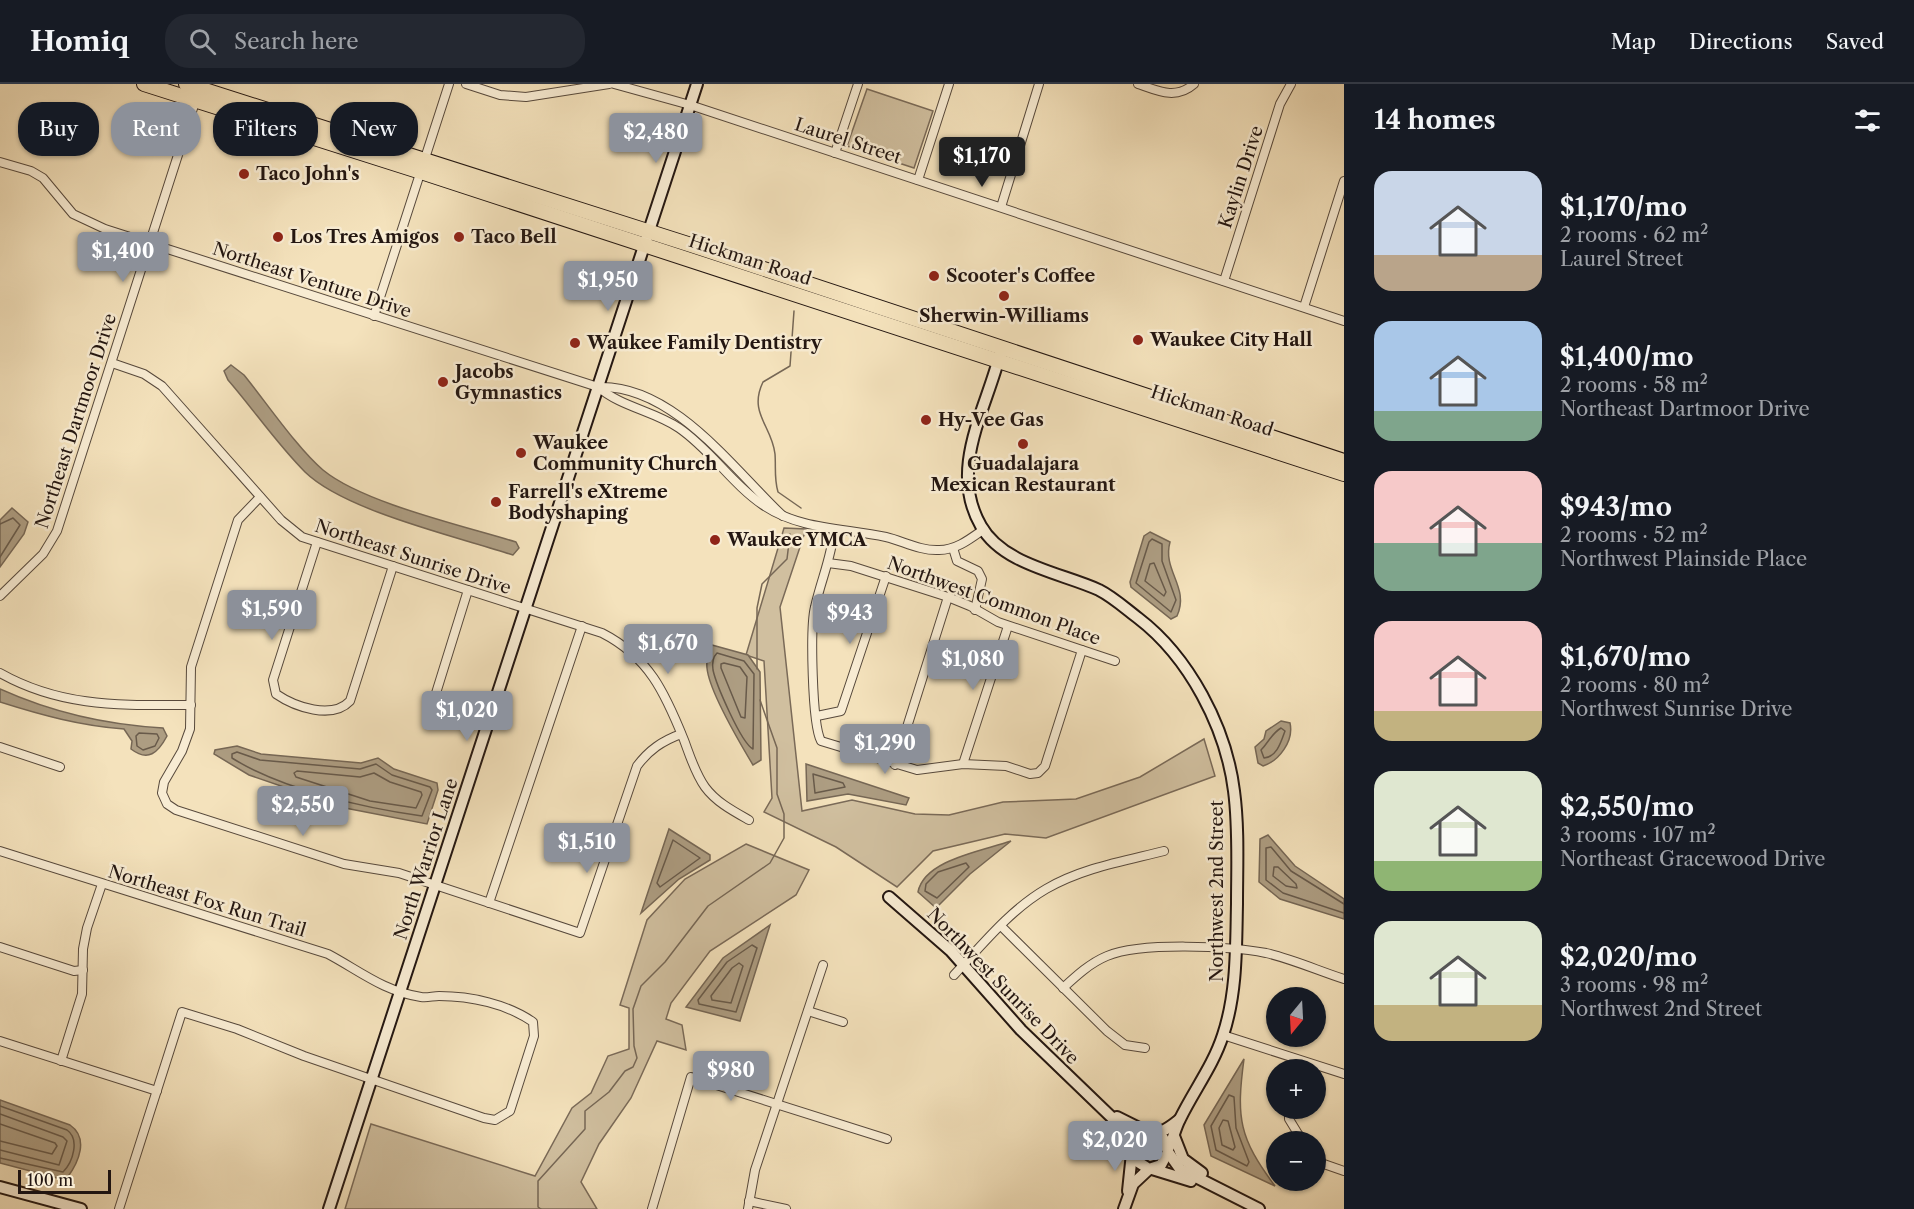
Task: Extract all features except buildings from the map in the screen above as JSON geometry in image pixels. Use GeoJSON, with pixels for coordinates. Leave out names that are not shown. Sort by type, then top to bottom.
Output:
{"type":"FeatureCollection","features":[{"type":"Feature","properties":{"kind":"highway","name":"Hickman Road"},"geometry":{"type":"LineString","coordinates":[[144,84],[195,89],[423,166],[1000,354],[1344,461]]}},
{"type":"Feature","properties":{"kind":"highway","name":"Hickman Road"},"geometry":{"type":"LineString","coordinates":[[1000,354],[1344,474]]}},
{"type":"Feature","properties":{"kind":"street"},"geometry":{"type":"LineString","coordinates":[[374,316],[449,84]]}},
{"type":"Feature","properties":{"kind":"street"},"geometry":{"type":"LineString","coordinates":[[466,84],[504,96],[526,97],[609,84]]}},
{"type":"Feature","properties":{"kind":"street","name":"Laurel Street"},"geometry":{"type":"LineString","coordinates":[[614,84],[637,88],[690,105],[1344,321]]}},
{"type":"Feature","properties":{"kind":"street","name":"North Warrior Lane"},"geometry":{"type":"LineString","coordinates":[[329,1209],[697,84]]}},
{"type":"Feature","properties":{"kind":"street"},"geometry":{"type":"LineString","coordinates":[[835,153],[858,84]]}},
{"type":"Feature","properties":{"kind":"street"},"geometry":{"type":"LineString","coordinates":[[918,180],[949,84]]}},
{"type":"Feature","properties":{"kind":"street"},"geometry":{"type":"LineString","coordinates":[[1001,207],[1039,84]]}},
{"type":"Feature","properties":{"kind":"street"},"geometry":{"type":"LineString","coordinates":[[1138,84],[1170,94],[1182,92],[1194,84]]}},
{"type":"Feature","properties":{"kind":"street","name":"Kaylin Drive"},"geometry":{"type":"LineString","coordinates":[[1224,281],[1280,104],[1291,84]]}},
{"type":"Feature","properties":{"kind":"street","name":"Northeast Dartmoor Drive"},"geometry":{"type":"LineString","coordinates":[[0,596],[43,554],[57,531],[149,244],[195,89]]}},
{"type":"Feature","properties":{"kind":"street","name":"Northeast Venture Drive"},"geometry":{"type":"LineString","coordinates":[[0,162],[43,178],[73,214],[81,219],[149,244],[598,387],[609,396],[668,421],[690,436],[750,496],[783,516],[834,530],[861,532],[929,550],[953,548]]}},
{"type":"Feature","properties":{"kind":"street"},"geometry":{"type":"LineString","coordinates":[[1304,307],[1344,181]]}},
{"type":"Feature","properties":{"kind":"street","name":"Northwest 2nd Street"},"geometry":{"type":"LineString","coordinates":[[1000,354],[970,447],[967,471],[967,491],[984,530],[1006,551],[1102,591],[1141,620],[1169,648],[1195,683],[1220,735],[1234,790],[1238,847],[1234,987],[1223,1035],[1208,1073],[1179,1120],[1168,1151]]}},
{"type":"Feature","properties":{"kind":"street","name":"Northeast Sunrise Drive"},"geometry":{"type":"LineString","coordinates":[[111,363],[144,374],[162,386],[293,531],[317,542],[526,609]]}},
{"type":"Feature","properties":{"kind":"street"},"geometry":{"type":"LineString","coordinates":[[260,497],[242,514],[237,523],[191,667],[191,705],[186,742],[164,782],[162,793],[167,804],[176,810],[344,864],[399,873],[580,933],[637,766],[648,752],[665,740],[681,734]]}},
{"type":"Feature","properties":{"kind":"street"},"geometry":{"type":"LineString","coordinates":[[834,530],[828,563],[813,616],[813,674],[821,741],[917,770],[963,764],[1006,766],[1030,774],[1038,773],[1045,766],[1082,650]]}},
{"type":"Feature","properties":{"kind":"street"},"geometry":{"type":"LineString","coordinates":[[975,610],[982,579],[978,571],[957,561],[953,548],[984,530]]}},
{"type":"Feature","properties":{"kind":"street"},"geometry":{"type":"LineString","coordinates":[[317,542],[273,680],[276,694],[288,703],[331,712],[342,710],[350,701],[393,566]]}},
{"type":"Feature","properties":{"kind":"street","name":"Northwest Common Place"},"geometry":{"type":"LineString","coordinates":[[828,563],[886,576],[948,597],[1008,626],[1115,661]]}},
{"type":"Feature","properties":{"kind":"street"},"geometry":{"type":"LineString","coordinates":[[817,716],[841,711],[886,576]]}},
{"type":"Feature","properties":{"kind":"street"},"geometry":{"type":"LineString","coordinates":[[434,724],[432,706],[468,590]]}},
{"type":"Feature","properties":{"kind":"street"},"geometry":{"type":"LineString","coordinates":[[895,765],[948,597]]}},
{"type":"Feature","properties":{"kind":"street"},"geometry":{"type":"LineString","coordinates":[[526,609],[582,626],[622,643],[642,660],[658,683],[695,770],[706,788],[733,812],[749,820]]}},
{"type":"Feature","properties":{"kind":"street"},"geometry":{"type":"LineString","coordinates":[[489,903],[582,626]]}},
{"type":"Feature","properties":{"kind":"street"},"geometry":{"type":"LineString","coordinates":[[963,764],[1008,626]]}},
{"type":"Feature","properties":{"kind":"street"},"geometry":{"type":"LineString","coordinates":[[0,673],[29,687],[88,703],[191,705]]}},
{"type":"Feature","properties":{"kind":"street"},"geometry":{"type":"LineString","coordinates":[[0,747],[60,767]]}},
{"type":"Feature","properties":{"kind":"street"},"geometry":{"type":"LineString","coordinates":[[954,975],[1025,904],[1072,876],[1164,850]]}},
{"type":"Feature","properties":{"kind":"street","name":"Northeast Fox Run Trail"},"geometry":{"type":"LineString","coordinates":[[0,851],[328,954],[374,983],[423,998],[478,1000],[522,1015],[533,1022],[534,1036],[513,1103],[504,1116],[495,1119],[484,1118],[371,1078]]}},
{"type":"Feature","properties":{"kind":"street"},"geometry":{"type":"LineString","coordinates":[[61,1061],[79,1006],[87,928],[102,884]]}},
{"type":"Feature","properties":{"kind":"street","name":"Northwest Sunrise Drive"},"geometry":{"type":"LineString","coordinates":[[888,897],[933,934],[964,964],[1020,1030],[1131,1136],[1132,1147]]}},
{"type":"Feature","properties":{"kind":"street"},"geometry":{"type":"LineString","coordinates":[[1001,926],[1118,1040],[1134,1047],[1145,1048]]}},
{"type":"Feature","properties":{"kind":"street"},"geometry":{"type":"LineString","coordinates":[[0,947],[74,971],[83,970]]}},
{"type":"Feature","properties":{"kind":"street"},"geometry":{"type":"LineString","coordinates":[[1063,988],[1084,969],[1106,956],[1155,948],[1236,950],[1267,954],[1344,979]]}},
{"type":"Feature","properties":{"kind":"street"},"geometry":{"type":"LineString","coordinates":[[786,1209],[748,1205],[755,1170],[823,965]]}},
{"type":"Feature","properties":{"kind":"street"},"geometry":{"type":"LineString","coordinates":[[808,1011],[843,1022]]}},
{"type":"Feature","properties":{"kind":"street"},"geometry":{"type":"LineString","coordinates":[[119,1209],[182,1012],[237,1029],[371,1078]]}},
{"type":"Feature","properties":{"kind":"street"},"geometry":{"type":"LineString","coordinates":[[1223,1035],[1296,1059]]}},
{"type":"Feature","properties":{"kind":"street"},"geometry":{"type":"LineString","coordinates":[[0,1041],[157,1090]]}},
{"type":"Feature","properties":{"kind":"street"},"geometry":{"type":"LineString","coordinates":[[1326,1068],[1344,1074]]}},
{"type":"Feature","properties":{"kind":"street"},"geometry":{"type":"LineString","coordinates":[[652,1209],[692,1077],[887,1139]]}},
{"type":"Feature","properties":{"kind":"street","name":"Northwest Sunrise Drive"},"geometry":{"type":"LineString","coordinates":[[1093,1099],[1124,1121],[1151,1133]]}},
{"type":"Feature","properties":{"kind":"street"},"geometry":{"type":"LineString","coordinates":[[1128,1197],[1132,1147],[1138,1137],[1164,1131],[1179,1120]]}},
{"type":"Feature","properties":{"kind":"street"},"geometry":{"type":"LineString","coordinates":[[1151,1133],[1163,1138],[1168,1151],[1180,1169],[1259,1209]]}},
{"type":"Feature","properties":{"kind":"street"},"geometry":{"type":"LineString","coordinates":[[1174,1136],[1187,1163],[1231,1191],[1239,1199]]}},
{"type":"Feature","properties":{"kind":"street"},"geometry":{"type":"LineString","coordinates":[[1132,1147],[1135,1160],[1151,1169],[1239,1199]]}},
{"type":"Feature","properties":{"kind":"street"},"geometry":{"type":"LineString","coordinates":[[1124,1209],[1133,1184],[1151,1169],[1161,1165],[1168,1151]]}},
{"type":"Feature","properties":{"kind":"street"},"geometry":{"type":"LineString","coordinates":[[1326,1165],[1344,1171]]}},
{"type":"Feature","properties":{"kind":"street"},"geometry":{"type":"LineString","coordinates":[[0,1187],[81,1209]]}},
{"type":"Feature","properties":{"kind":"shaded area"},"geometry":{"type":"Polygon","coordinates":[[[867,89],[933,111],[914,168],[847,146],[867,89]]]}},
{"type":"Feature","properties":{"kind":"shaded area"},"geometry":{"type":"Polygon","coordinates":[[[784,528],[806,529],[780,607],[802,811],[852,800],[915,814],[949,815],[1003,802],[1076,799],[1140,777],[1204,739],[1215,776],[1046,838],[1005,834],[933,851],[897,887],[836,847],[764,812],[772,798],[764,661],[746,655],[784,528]]]}},
{"type":"Feature","properties":{"kind":"shaded area"},"geometry":{"type":"Polygon","coordinates":[[[746,844],[809,870],[796,895],[710,951],[671,1003],[666,1019],[682,1025],[686,1050],[657,1041],[631,1098],[599,1144],[581,1182],[597,1209],[345,1209],[371,1124],[535,1176],[572,1108],[591,1093],[608,1056],[629,1049],[629,1008],[620,1005],[647,920],[685,879],[746,844]]]}},
{"type":"Feature","properties":{"kind":"water"},"geometry":{"type":"Polygon","coordinates":[[[231,365],[244,375],[313,461],[341,482],[388,503],[516,542],[519,548],[513,555],[434,531],[374,511],[323,486],[295,461],[228,380],[224,371],[231,365]]]}},
{"type":"Feature","properties":{"kind":"water"},"geometry":{"type":"Polygon","coordinates":[[[12,508],[28,522],[24,534],[0,567],[0,520],[12,508]]]}},
{"type":"Feature","properties":{"kind":"water"},"geometry":{"type":"Polygon","coordinates":[[[1150,532],[1170,542],[1170,562],[1180,596],[1177,616],[1171,619],[1131,587],[1130,582],[1144,536],[1150,532]]]}},
{"type":"Feature","properties":{"kind":"water"},"geometry":{"type":"Polygon","coordinates":[[[712,645],[748,655],[760,672],[761,760],[753,765],[713,690],[707,668],[708,653],[712,645]]]}},
{"type":"Feature","properties":{"kind":"water"},"geometry":{"type":"Polygon","coordinates":[[[0,689],[59,711],[122,724],[163,728],[167,736],[156,751],[143,755],[131,749],[132,741],[124,729],[61,719],[0,702],[0,689]]]}},
{"type":"Feature","properties":{"kind":"water"},"geometry":{"type":"Polygon","coordinates":[[[1281,721],[1290,723],[1290,737],[1280,755],[1263,766],[1258,763],[1255,747],[1264,739],[1266,731],[1281,721]]]}},
{"type":"Feature","properties":{"kind":"water"},"geometry":{"type":"Polygon","coordinates":[[[237,746],[261,754],[361,763],[378,758],[394,769],[437,783],[438,790],[427,824],[345,808],[249,775],[214,754],[215,750],[237,746]]]}},
{"type":"Feature","properties":{"kind":"water"},"geometry":{"type":"Polygon","coordinates":[[[806,764],[909,798],[906,805],[848,794],[807,801],[806,764]]]}},
{"type":"Feature","properties":{"kind":"water"},"geometry":{"type":"Polygon","coordinates":[[[669,829],[710,855],[710,860],[679,879],[641,913],[669,829]]]}},
{"type":"Feature","properties":{"kind":"water"},"geometry":{"type":"Polygon","coordinates":[[[1268,835],[1295,866],[1344,899],[1344,919],[1280,899],[1259,882],[1260,839],[1268,835]]]}},
{"type":"Feature","properties":{"kind":"water"},"geometry":{"type":"Polygon","coordinates":[[[1011,841],[970,874],[936,908],[918,892],[923,881],[942,864],[1011,841]]]}},
{"type":"Feature","properties":{"kind":"water"},"geometry":{"type":"Polygon","coordinates":[[[770,925],[740,1021],[686,1007],[723,958],[770,925]]]}},
{"type":"Feature","properties":{"kind":"water"},"geometry":{"type":"Polygon","coordinates":[[[1244,1059],[1240,1097],[1243,1127],[1247,1140],[1266,1173],[1266,1182],[1211,1156],[1204,1125],[1244,1059]]]}},
{"type":"Feature","properties":{"kind":"water"},"geometry":{"type":"Polygon","coordinates":[[[0,1100],[70,1125],[76,1130],[81,1143],[80,1150],[67,1178],[57,1178],[0,1163],[0,1100]]]}},
{"type":"Feature","properties":{"kind":"waterway"},"geometry":{"type":"LineString","coordinates":[[794,311],[790,366],[763,382],[758,402],[759,411],[773,444],[778,492],[801,508]]}},
{"type":"Feature","properties":{"kind":"waterway"},"geometry":{"type":"LineString","coordinates":[[757,669],[757,608],[762,584],[787,559],[790,534]]}},
{"type":"Feature","properties":{"kind":"waterway"},"geometry":{"type":"LineString","coordinates":[[541,1209],[538,1207],[538,1181],[585,1129],[585,1111],[609,1092],[625,1071],[633,1067],[637,1058],[634,1046],[633,1009],[641,986],[665,962],[708,906],[770,863],[784,838],[784,814],[777,794],[777,748],[760,700]]}},
{"type":"Feature","properties":{"kind":"place","name":"Taco John's"},"geometry":{"type":"Point","coordinates":[244,174]}},
{"type":"Feature","properties":{"kind":"place","name":"Los Tres Amigos"},"geometry":{"type":"Point","coordinates":[278,237]}},
{"type":"Feature","properties":{"kind":"place","name":"Taco Bell"},"geometry":{"type":"Point","coordinates":[459,237]}},
{"type":"Feature","properties":{"kind":"place","name":"Scooter's Coffee"},"geometry":{"type":"Point","coordinates":[934,276]}},
{"type":"Feature","properties":{"kind":"place","name":"Sherwin-Williams"},"geometry":{"type":"Point","coordinates":[1004,296]}},
{"type":"Feature","properties":{"kind":"place","name":"Waukee City Hall"},"geometry":{"type":"Point","coordinates":[1138,340]}},
{"type":"Feature","properties":{"kind":"place","name":"Waukee Family Dentistry"},"geometry":{"type":"Point","coordinates":[575,343]}},
{"type":"Feature","properties":{"kind":"place","name":"Jacobs Gymnastics"},"geometry":{"type":"Point","coordinates":[443,382]}},
{"type":"Feature","properties":{"kind":"place","name":"Hy-Vee Gas"},"geometry":{"type":"Point","coordinates":[926,420]}},
{"type":"Feature","properties":{"kind":"place","name":"Guadalajara Mexican Restaurant"},"geometry":{"type":"Point","coordinates":[1023,444]}},
{"type":"Feature","properties":{"kind":"place","name":"Waukee Community Church"},"geometry":{"type":"Point","coordinates":[521,453]}},
{"type":"Feature","properties":{"kind":"place","name":"Farrell's eXtreme Bodyshaping"},"geometry":{"type":"Point","coordinates":[496,502]}},
{"type":"Feature","properties":{"kind":"place","name":"Waukee YMCA"},"geometry":{"type":"Point","coordinates":[715,540]}}]}
